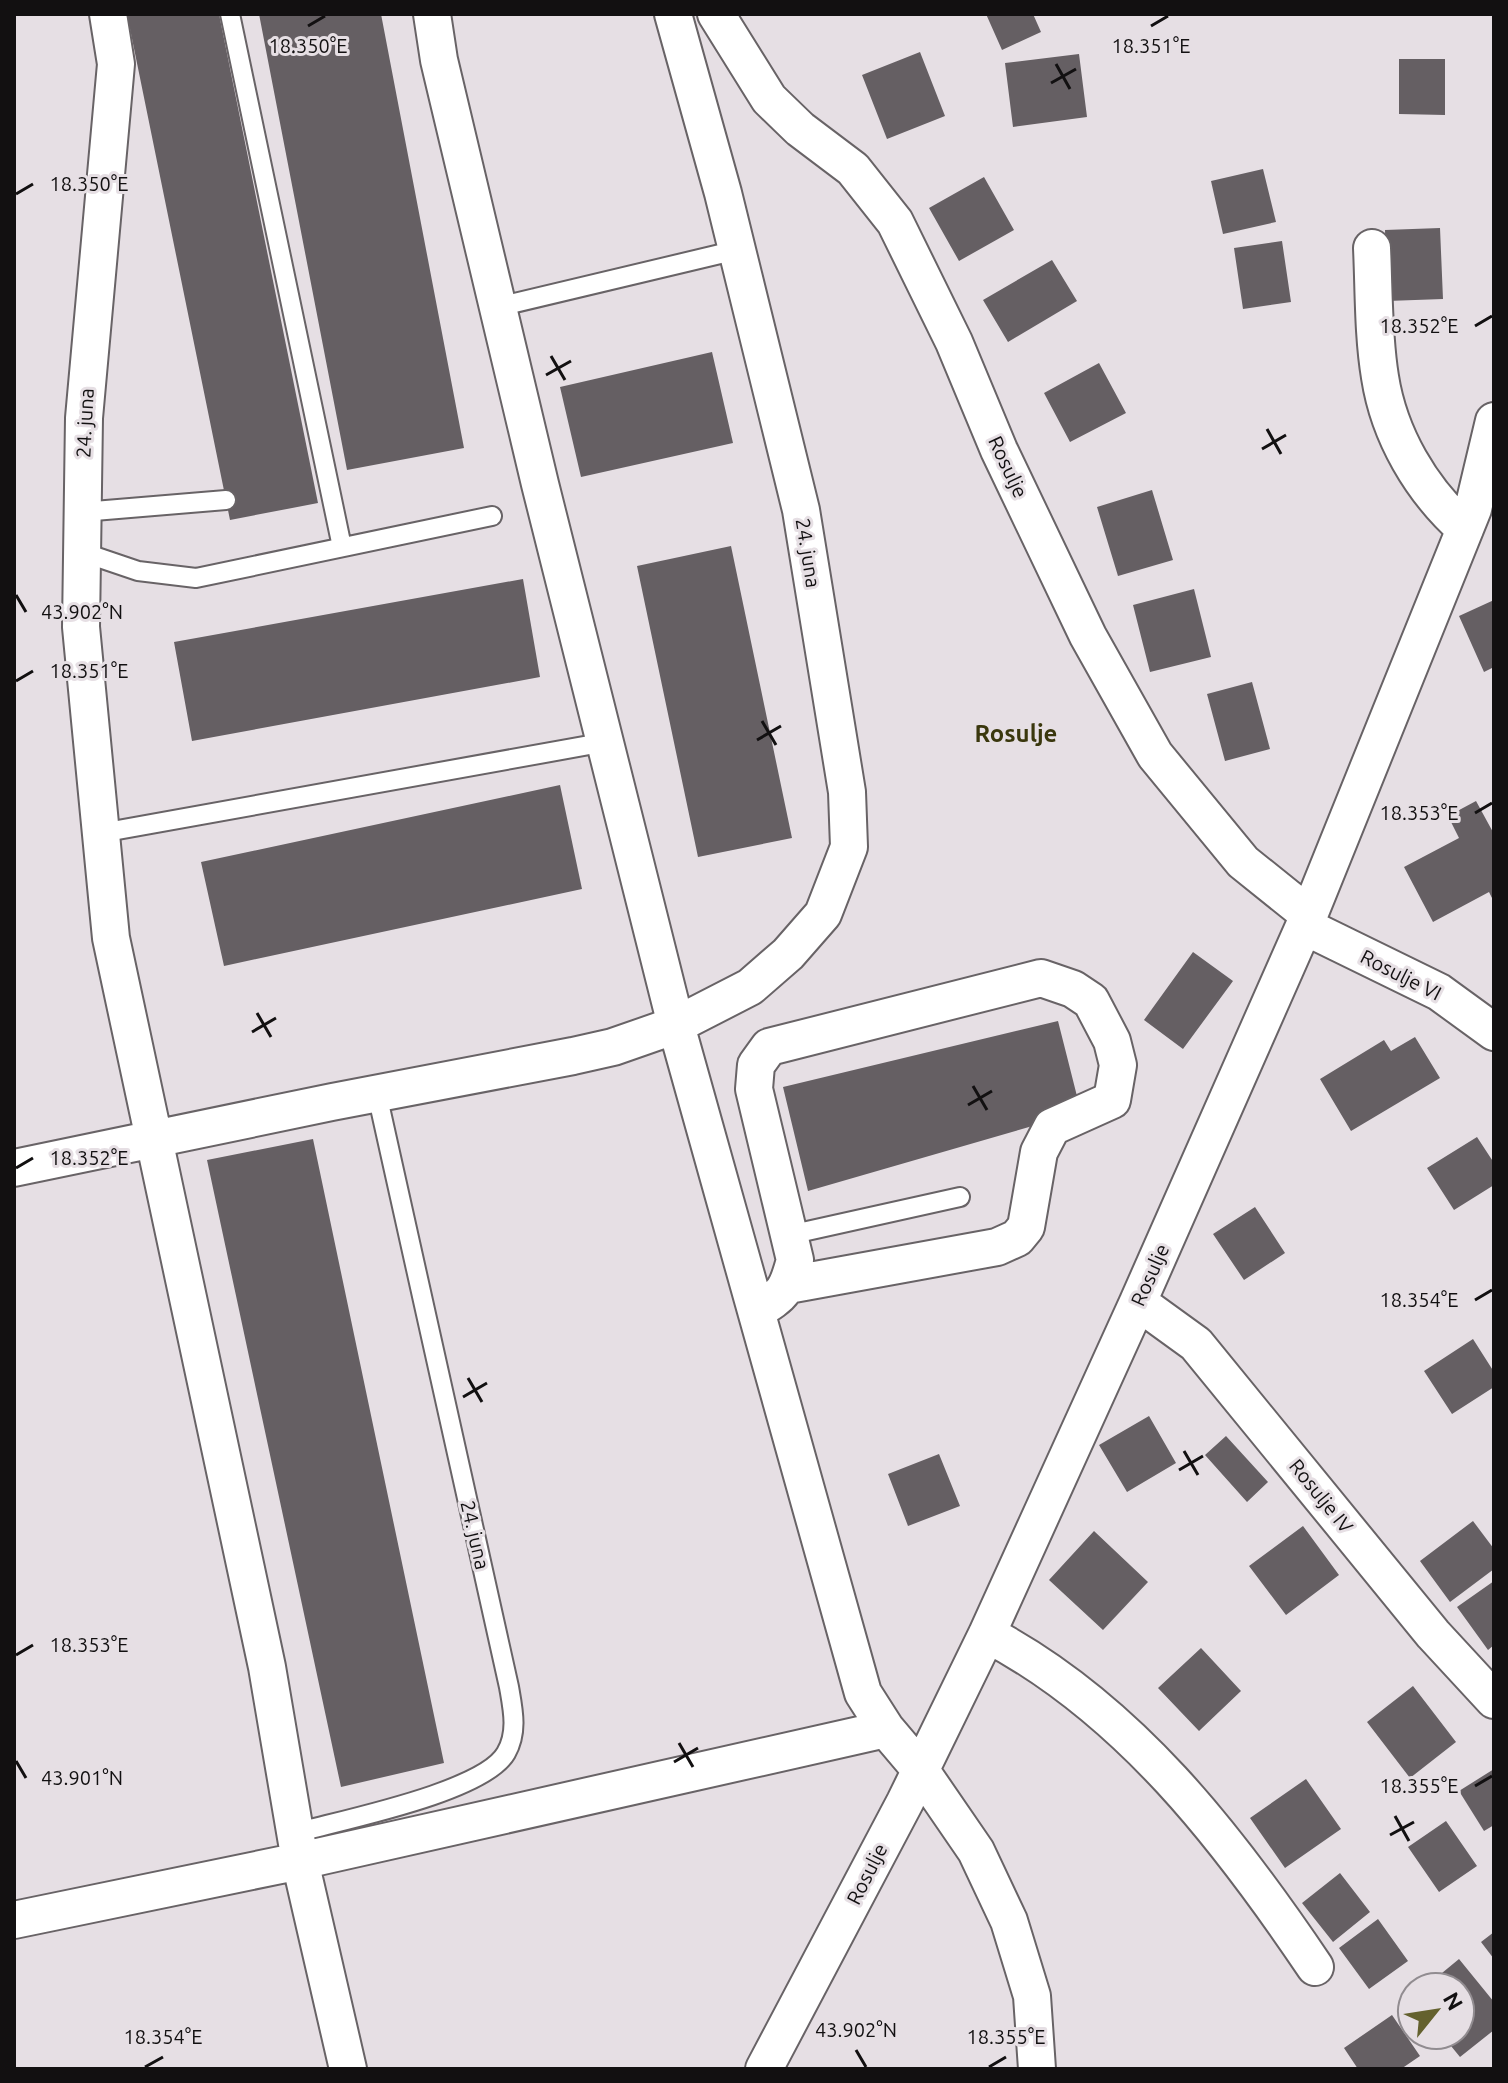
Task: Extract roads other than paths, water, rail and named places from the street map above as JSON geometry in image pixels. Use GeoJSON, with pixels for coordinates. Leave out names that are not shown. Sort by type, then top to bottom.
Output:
{"type":"FeatureCollection","features":[{"type":"Feature","properties":{"kind":"street","name":"24. juna"},"geometry":{"type":"LineString","coordinates":[[108,14],[116,64],[84,418],[81,627],[111,938],[267,1667],[298,1847],[348,2069]]}},
{"type":"Feature","properties":{"kind":"street"},"geometry":{"type":"LineString","coordinates":[[432,14],[439,60],[540,484],[676,1025],[863,1693],[976,1851],[1009,1921],[1032,1996],[1037,2069]]}},
{"type":"Feature","properties":{"kind":"street","name":"24. juna"},"geometry":{"type":"LineString","coordinates":[[14,1168],[613,1047],[676,1025],[750,987],[788,954],[823,914],[849,847],[847,792],[801,510],[737,250],[673,14]]}},
{"type":"Feature","properties":{"kind":"street","name":"Rosulje"},"geometry":{"type":"LineString","coordinates":[[716,14],[769,99],[800,129],[853,169],[895,222],[954,342],[999,450],[1088,636],[1155,755],[1243,862],[1306,921]]}},
{"type":"Feature","properties":{"kind":"street"},"geometry":{"type":"LineString","coordinates":[[1372,248],[1380,377],[1400,446],[1442,509],[1465,529]]}},
{"type":"Feature","properties":{"kind":"street","name":"Rosulje"},"geometry":{"type":"LineString","coordinates":[[764,2069],[898,1815],[987,1634],[1138,1302],[1306,921],[1490,470],[1494,421]]}},
{"type":"Feature","properties":{"kind":"street","name":"Rosulje VI"},"geometry":{"type":"LineString","coordinates":[[1306,921],[1439,992],[1494,1032]]}},
{"type":"Feature","properties":{"kind":"street"},"geometry":{"type":"LineString","coordinates":[[756,1311],[779,1298],[788,1285],[795,1260],[754,1089],[756,1065],[769,1047],[1041,978],[1073,989],[1091,1001],[1112,1041],[1118,1065],[1112,1100],[1052,1127],[1039,1152],[1026,1227],[1017,1238],[997,1247],[788,1285]]}},
{"type":"Feature","properties":{"kind":"street","name":"Rosulje IV"},"geometry":{"type":"LineString","coordinates":[[1138,1302],[1196,1344],[1433,1634],[1494,1700]]}},
{"type":"Feature","properties":{"kind":"street"},"geometry":{"type":"LineString","coordinates":[[987,1634],[1027,1655],[1102,1711],[1173,1781],[1260,1884],[1315,1967]]}},
{"type":"Feature","properties":{"kind":"street"},"geometry":{"type":"LineString","coordinates":[[298,1847],[886,1729]]}},
{"type":"Feature","properties":{"kind":"street","name":"24. juna"},"geometry":{"type":"LineString","coordinates":[[14,1920],[298,1847]]}},
{"type":"Feature","properties":{"kind":"lane"},"geometry":{"type":"LineString","coordinates":[[230,14],[342,547]]}},
{"type":"Feature","properties":{"kind":"lane"},"geometry":{"type":"LineString","coordinates":[[498,307],[737,250]]}},
{"type":"Feature","properties":{"kind":"lane"},"geometry":{"type":"LineString","coordinates":[[312,468],[328,480]]}},
{"type":"Feature","properties":{"kind":"lane"},"geometry":{"type":"LineString","coordinates":[[82,512],[226,500]]}},
{"type":"Feature","properties":{"kind":"lane"},"geometry":{"type":"LineString","coordinates":[[82,552],[138,571],[196,578],[492,516]]}},
{"type":"Feature","properties":{"kind":"lane"},"geometry":{"type":"LineString","coordinates":[[101,833],[606,742]]}},
{"type":"Feature","properties":{"kind":"lane","name":"24. juna"},"geometry":{"type":"LineString","coordinates":[[298,1847],[466,1784],[485,1774],[505,1756],[514,1728],[509,1687],[377,1094]]}},
{"type":"Feature","properties":{"kind":"lane"},"geometry":{"type":"LineString","coordinates":[[789,1235],[960,1197]]}},
{"type":"Feature","properties":{"kind":"district","name":"Rosulje"},"geometry":{"type":"Point","coordinates":[1016,734]}}]}
